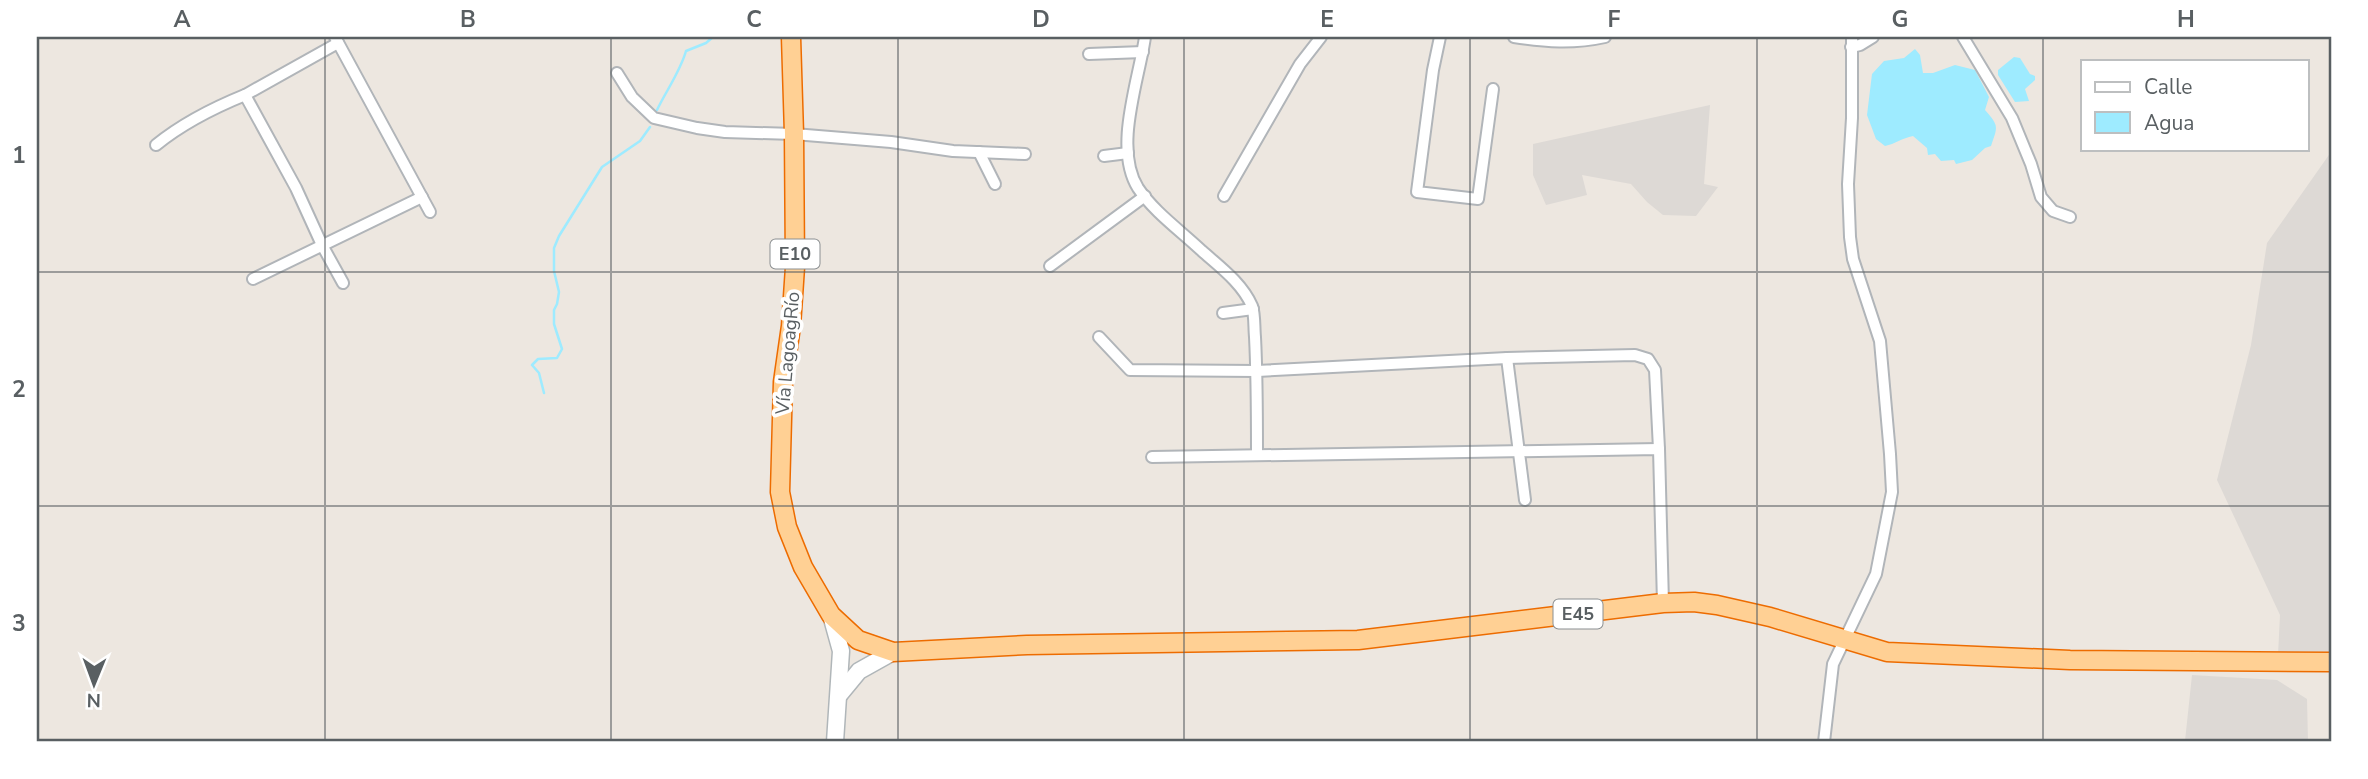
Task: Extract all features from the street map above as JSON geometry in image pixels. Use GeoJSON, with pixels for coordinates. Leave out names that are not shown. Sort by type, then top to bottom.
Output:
{"type":"FeatureCollection","features":[{"type":"Feature","properties":{"kind":"highway","name":"Vía LagoagRío"},"geometry":{"type":"LineString","coordinates":[[791,37],[795,267],[783,382],[780,492],[792,544],[831,615]]}},
{"type":"Feature","properties":{"kind":"highway","name":"E45"},"geometry":{"type":"LineString","coordinates":[[831,615],[858,640],[894,652],[1027,645],[1358,640],[1663,603],[1694,602],[1770,617],[1887,652],[1990,658],[2331,662]]}},
{"type":"Feature","properties":{"kind":"main road"},"geometry":{"type":"LineString","coordinates":[[831,615],[841,651],[835,742]]}},
{"type":"Feature","properties":{"kind":"main road"},"geometry":{"type":"LineString","coordinates":[[839,696],[859,671],[894,652]]}},
{"type":"Feature","properties":{"kind":"street"},"geometry":{"type":"LineString","coordinates":[[1144,37],[1129,130],[1128,153],[1131,171],[1145,197],[1233,279],[1247,296],[1253,310],[1257,371],[1257,454]]}},
{"type":"Feature","properties":{"kind":"street"},"geometry":{"type":"LineString","coordinates":[[1224,196],[1300,64],[1321,37]]}},
{"type":"Feature","properties":{"kind":"street"},"geometry":{"type":"LineString","coordinates":[[1440,37],[1417,192],[1478,199],[1493,89]]}},
{"type":"Feature","properties":{"kind":"street"},"geometry":{"type":"LineString","coordinates":[[1514,37],[1573,43],[1605,37]]}},
{"type":"Feature","properties":{"kind":"street"},"geometry":{"type":"LineString","coordinates":[[1824,742],[1833,664],[1876,574],[1892,492],[1880,341],[1853,259],[1850,237],[1848,184],[1852,118],[1851,42],[1860,46],[1874,37]]}},
{"type":"Feature","properties":{"kind":"street"},"geometry":{"type":"LineString","coordinates":[[1963,37],[2012,118],[2041,197],[2053,211],[2070,217]]}},
{"type":"Feature","properties":{"kind":"street"},"geometry":{"type":"LineString","coordinates":[[156,145],[173,132],[215,108],[245,95],[337,40],[430,212]]}},
{"type":"Feature","properties":{"kind":"street"},"geometry":{"type":"LineString","coordinates":[[1089,54],[1143,52]]}},
{"type":"Feature","properties":{"kind":"street"},"geometry":{"type":"LineString","coordinates":[[617,73],[632,97],[653,118],[725,132],[794,134],[891,142],[953,151],[1025,154]]}},
{"type":"Feature","properties":{"kind":"street"},"geometry":{"type":"LineString","coordinates":[[245,95],[296,188],[343,283]]}},
{"type":"Feature","properties":{"kind":"street"},"geometry":{"type":"LineString","coordinates":[[979,152],[995,184]]}},
{"type":"Feature","properties":{"kind":"street"},"geometry":{"type":"LineString","coordinates":[[1104,156],[1128,153]]}},
{"type":"Feature","properties":{"kind":"street"},"geometry":{"type":"LineString","coordinates":[[253,279],[422,197]]}},
{"type":"Feature","properties":{"kind":"street"},"geometry":{"type":"LineString","coordinates":[[1050,266],[1145,197]]}},
{"type":"Feature","properties":{"kind":"street"},"geometry":{"type":"LineString","coordinates":[[1223,313],[1253,310]]}},
{"type":"Feature","properties":{"kind":"street"},"geometry":{"type":"LineString","coordinates":[[1099,337],[1130,370],[1257,371],[1507,358],[1635,355],[1648,359],[1655,370],[1663,603]]}},
{"type":"Feature","properties":{"kind":"street"},"geometry":{"type":"LineString","coordinates":[[1507,358],[1525,500]]}},
{"type":"Feature","properties":{"kind":"street"},"geometry":{"type":"LineString","coordinates":[[1152,457],[1659,449]]}},
{"type":"Feature","properties":{"kind":"shaded area"},"geometry":{"type":"Polygon","coordinates":[[[1710,105],[1704,184],[1718,187],[1696,216],[1663,215],[1631,184],[1582,175],[1587,195],[1546,205],[1533,175],[1533,144],[1710,105]]]}},
{"type":"Feature","properties":{"kind":"shaded area"},"geometry":{"type":"Polygon","coordinates":[[[2331,152],[2331,655],[2278,655],[2280,615],[2217,480],[2251,345],[2267,243],[2331,152]]]}},
{"type":"Feature","properties":{"kind":"shaded area"},"geometry":{"type":"Polygon","coordinates":[[[2192,675],[2277,680],[2307,699],[2308,742],[2133,742],[2185,741],[2192,675]]]}},
{"type":"Feature","properties":{"kind":"water"},"geometry":{"type":"Polygon","coordinates":[[[1915,49],[1920,55],[1923,73],[1933,73],[1955,65],[1975,70],[1989,97],[1985,110],[1995,123],[1995,134],[1991,146],[1972,160],[1956,164],[1954,160],[1941,161],[1935,154],[1928,155],[1927,148],[1913,136],[1885,146],[1876,139],[1867,115],[1872,74],[1884,61],[1904,58],[1915,49]]]}},
{"type":"Feature","properties":{"kind":"water"},"geometry":{"type":"Polygon","coordinates":[[[2014,57],[2020,58],[2030,74],[2035,76],[2035,80],[2025,89],[2029,101],[2015,102],[1998,75],[1998,70],[2014,57]]]}},
{"type":"Feature","properties":{"kind":"waterway"},"geometry":{"type":"LineString","coordinates":[[657,110],[686,51],[706,43],[713,37]]}},
{"type":"Feature","properties":{"kind":"waterway"},"geometry":{"type":"LineString","coordinates":[[544,393],[539,373],[532,365],[538,359],[557,358],[562,349],[554,324],[554,310],[559,292],[554,271],[554,248],[602,167],[640,141],[650,127]]}}]}
